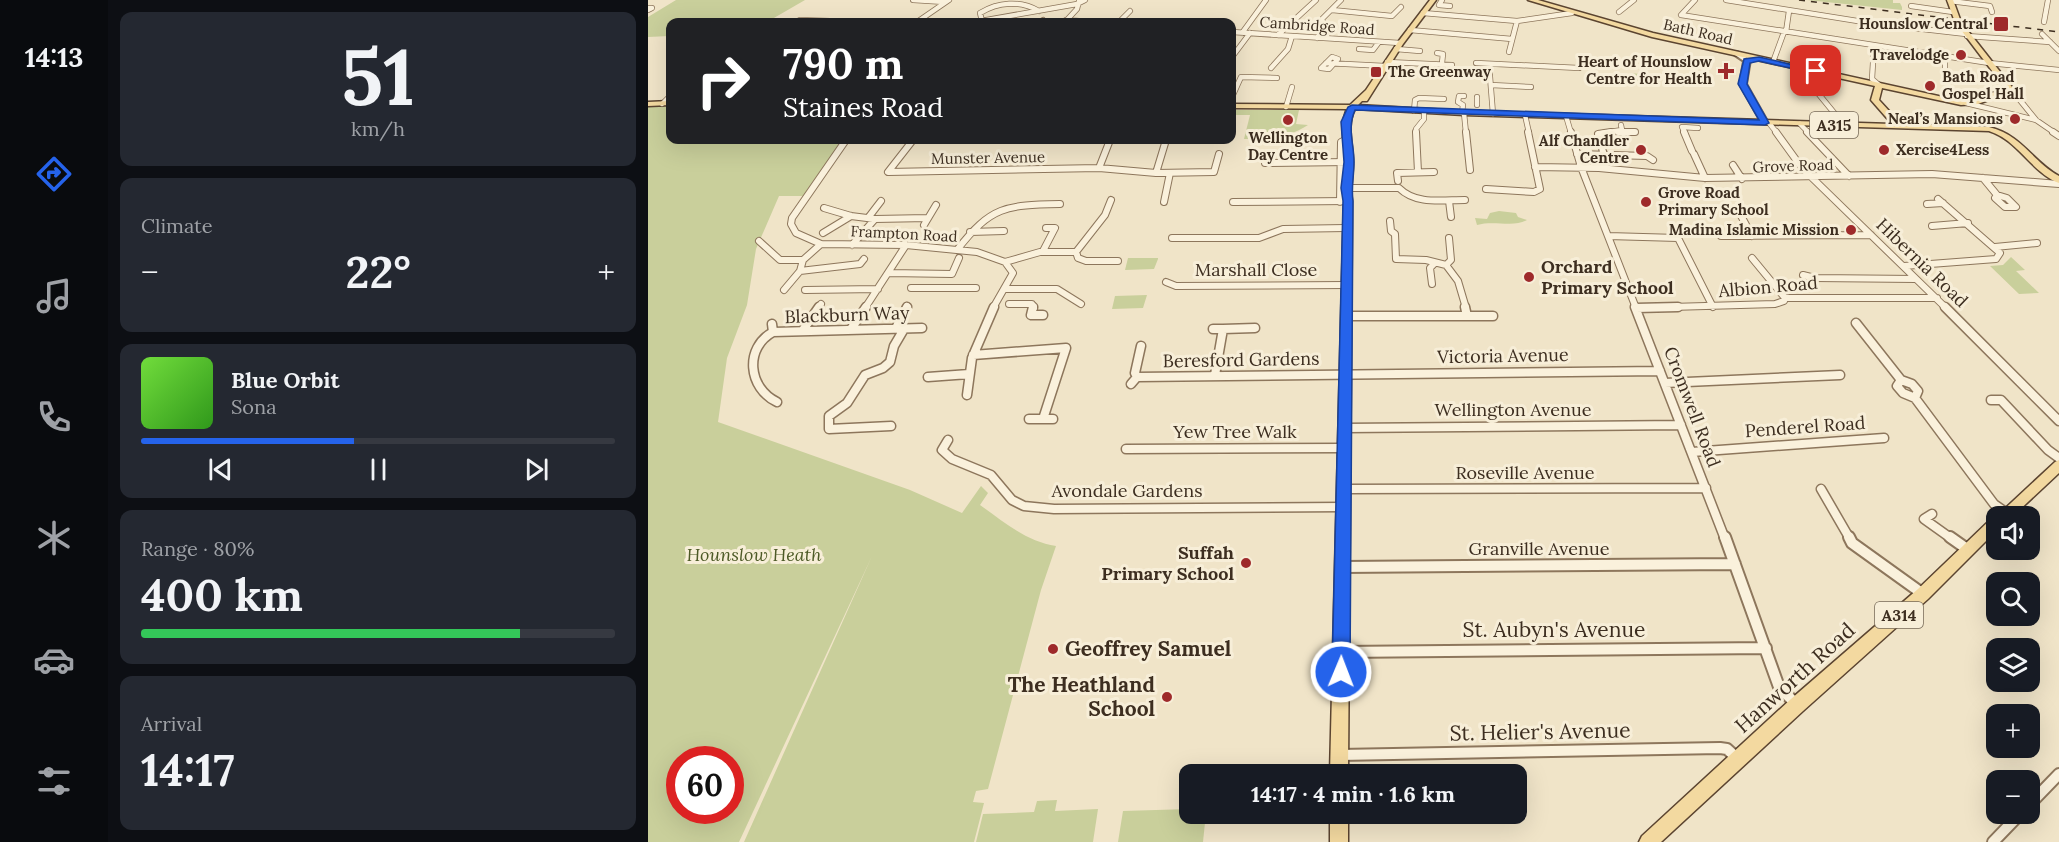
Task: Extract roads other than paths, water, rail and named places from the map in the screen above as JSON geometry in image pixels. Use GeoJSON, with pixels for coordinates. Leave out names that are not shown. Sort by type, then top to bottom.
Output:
{"type":"FeatureCollection","features":[{"type":"Feature","properties":{"kind":"main road"},"geometry":{"type":"LineString","coordinates":[[1340,764],[1345,428],[1346,125],[1356,106],[1433,0]]}},
{"type":"Feature","properties":{"kind":"main road","name":"Bath Road"},"geometry":{"type":"LineString","coordinates":[[1531,0],[1652,35],[1966,103]]}},
{"type":"Feature","properties":{"kind":"main road"},"geometry":{"type":"LineString","coordinates":[[1950,1],[1953,12],[1966,35],[2009,88],[1966,103]]}},
{"type":"Feature","properties":{"kind":"main road"},"geometry":{"type":"LineString","coordinates":[[1879,85],[1876,101],[1899,126]]}},
{"type":"Feature","properties":{"kind":"main road"},"geometry":{"type":"LineString","coordinates":[[648,104],[666,104]]}},
{"type":"Feature","properties":{"kind":"main road","name":"A315"},"geometry":{"type":"LineString","coordinates":[[1236,106],[1332,110],[1356,106],[1408,111]]}},
{"type":"Feature","properties":{"kind":"main road"},"geometry":{"type":"LineString","coordinates":[[1299,107],[1356,106]]}},
{"type":"Feature","properties":{"kind":"main road","name":"A315"},"geometry":{"type":"LineString","coordinates":[[1356,106],[1463,113],[1477,109],[1493,114],[1969,128],[2001,132],[2023,149],[2050,177],[2058,181]]}},
{"type":"Feature","properties":{"kind":"main road"},"geometry":{"type":"LineString","coordinates":[[1332,110],[1346,125]]}},
{"type":"Feature","properties":{"kind":"main road","name":"Hanworth Road"},"geometry":{"type":"LineString","coordinates":[[2015,506],[2059,465]]}},
{"type":"Feature","properties":{"kind":"main road","name":"Hanworth Road"},"geometry":{"type":"LineString","coordinates":[[1648,842],[1797,705],[1923,594],[1986,532]]}},
{"type":"Feature","properties":{"kind":"main road"},"geometry":{"type":"LineString","coordinates":[[1339,824],[1339,842]]}},
{"type":"Feature","properties":{"kind":"street"},"geometry":{"type":"LineString","coordinates":[[913,0],[947,1]]}},
{"type":"Feature","properties":{"kind":"street"},"geometry":{"type":"LineString","coordinates":[[1002,18],[1085,0]]}},
{"type":"Feature","properties":{"kind":"street"},"geometry":{"type":"LineString","coordinates":[[1242,33],[1266,0]]}},
{"type":"Feature","properties":{"kind":"street"},"geometry":{"type":"LineString","coordinates":[[1278,35],[1316,0]]}},
{"type":"Feature","properties":{"kind":"street"},"geometry":{"type":"LineString","coordinates":[[1317,38],[1325,28],[1322,21],[1341,0]]}},
{"type":"Feature","properties":{"kind":"street"},"geometry":{"type":"LineString","coordinates":[[1443,0],[1439,5],[1450,6]]}},
{"type":"Feature","properties":{"kind":"street"},"geometry":{"type":"LineString","coordinates":[[1619,12],[1631,0]]}},
{"type":"Feature","properties":{"kind":"street"},"geometry":{"type":"LineString","coordinates":[[1695,0],[1681,15],[1945,57],[2059,70]]}},
{"type":"Feature","properties":{"kind":"street"},"geometry":{"type":"LineString","coordinates":[[1726,0],[1966,35],[2050,42]]}},
{"type":"Feature","properties":{"kind":"street"},"geometry":{"type":"LineString","coordinates":[[2044,22],[2048,0]]}},
{"type":"Feature","properties":{"kind":"street"},"geometry":{"type":"LineString","coordinates":[[923,18],[947,1]]}},
{"type":"Feature","properties":{"kind":"street"},"geometry":{"type":"LineString","coordinates":[[1950,1],[1990,6],[1992,12]]}},
{"type":"Feature","properties":{"kind":"street"},"geometry":{"type":"LineString","coordinates":[[981,18],[980,13],[1000,2],[1031,4],[1039,11]]}},
{"type":"Feature","properties":{"kind":"street"},"geometry":{"type":"LineString","coordinates":[[1069,18],[1077,9],[1078,2]]}},
{"type":"Feature","properties":{"kind":"street"},"geometry":{"type":"LineString","coordinates":[[1911,6],[1953,12]]}},
{"type":"Feature","properties":{"kind":"street"},"geometry":{"type":"LineString","coordinates":[[1354,12],[1358,7]]}},
{"type":"Feature","properties":{"kind":"street"},"geometry":{"type":"LineString","coordinates":[[1332,10],[1392,16],[1401,7]]}},
{"type":"Feature","properties":{"kind":"street"},"geometry":{"type":"LineString","coordinates":[[1123,18],[1130,11]]}},
{"type":"Feature","properties":{"kind":"street"},"geometry":{"type":"LineString","coordinates":[[1773,62],[1779,52],[1789,11]]}},
{"type":"Feature","properties":{"kind":"street"},"geometry":{"type":"LineString","coordinates":[[1423,13],[1517,21],[1534,16],[1572,13]]}},
{"type":"Feature","properties":{"kind":"street"},"geometry":{"type":"LineString","coordinates":[[1018,18],[1020,14]]}},
{"type":"Feature","properties":{"kind":"street"},"geometry":{"type":"LineString","coordinates":[[1508,65],[1517,21]]}},
{"type":"Feature","properties":{"kind":"street"},"geometry":{"type":"LineString","coordinates":[[1410,30],[1512,39]]}},
{"type":"Feature","properties":{"kind":"street","name":"Cambridge Road"},"geometry":{"type":"LineString","coordinates":[[1236,32],[1379,42],[1420,51]]}},
{"type":"Feature","properties":{"kind":"street"},"geometry":{"type":"LineString","coordinates":[[1236,52],[1250,33]]}},
{"type":"Feature","properties":{"kind":"street"},"geometry":{"type":"LineString","coordinates":[[2042,34],[2058,49]]}},
{"type":"Feature","properties":{"kind":"street"},"geometry":{"type":"LineString","coordinates":[[1271,68],[1288,49],[1292,36]]}},
{"type":"Feature","properties":{"kind":"street"},"geometry":{"type":"LineString","coordinates":[[1359,49],[1373,50],[1379,42]]}},
{"type":"Feature","properties":{"kind":"street"},"geometry":{"type":"LineString","coordinates":[[1874,46],[1873,82],[1879,85]]}},
{"type":"Feature","properties":{"kind":"street"},"geometry":{"type":"LineString","coordinates":[[1437,53],[1443,54],[1442,63]]}},
{"type":"Feature","properties":{"kind":"street"},"geometry":{"type":"LineString","coordinates":[[1737,54],[1747,61],[1759,59]]}},
{"type":"Feature","properties":{"kind":"street"},"geometry":{"type":"LineString","coordinates":[[1945,57],[1945,74],[1948,75]]}},
{"type":"Feature","properties":{"kind":"street"},"geometry":{"type":"LineString","coordinates":[[1747,61],[1743,84],[1767,123]]}},
{"type":"Feature","properties":{"kind":"street"},"geometry":{"type":"LineString","coordinates":[[1326,63],[1442,63],[1452,65],[1448,74]]}},
{"type":"Feature","properties":{"kind":"street"},"geometry":{"type":"LineString","coordinates":[[1476,63],[1580,68]]}},
{"type":"Feature","properties":{"kind":"street"},"geometry":{"type":"LineString","coordinates":[[1489,64],[1493,114]]}},
{"type":"Feature","properties":{"kind":"street"},"geometry":{"type":"LineString","coordinates":[[1236,88],[1241,77],[1277,78]]}},
{"type":"Feature","properties":{"kind":"street"},"geometry":{"type":"LineString","coordinates":[[1491,85],[1531,87]]}},
{"type":"Feature","properties":{"kind":"street"},"geometry":{"type":"LineString","coordinates":[[1286,107],[1292,87]]}},
{"type":"Feature","properties":{"kind":"street"},"geometry":{"type":"LineString","coordinates":[[2007,90],[2015,94],[2036,120],[2059,136]]}},
{"type":"Feature","properties":{"kind":"street"},"geometry":{"type":"LineString","coordinates":[[1817,92],[1844,125]]}},
{"type":"Feature","properties":{"kind":"street"},"geometry":{"type":"LineString","coordinates":[[1464,96],[1459,96],[1458,102],[1463,105],[1470,170]]}},
{"type":"Feature","properties":{"kind":"street"},"geometry":{"type":"LineString","coordinates":[[1477,97],[1477,109]]}},
{"type":"Feature","properties":{"kind":"street"},"geometry":{"type":"LineString","coordinates":[[1408,111],[1419,98],[1444,99]]}},
{"type":"Feature","properties":{"kind":"street"},"geometry":{"type":"LineString","coordinates":[[662,104],[666,100]]}},
{"type":"Feature","properties":{"kind":"street","name":"Bath Road"},"geometry":{"type":"LineString","coordinates":[[1966,103],[2036,120]]}},
{"type":"Feature","properties":{"kind":"street"},"geometry":{"type":"LineString","coordinates":[[1418,172],[1416,129],[1424,120],[1424,111]]}},
{"type":"Feature","properties":{"kind":"street"},"geometry":{"type":"LineString","coordinates":[[1486,189],[1538,191],[1540,189],[1525,115]]}},
{"type":"Feature","properties":{"kind":"street","name":"Cromwell Road"},"geometry":{"type":"LineString","coordinates":[[1566,116],[1581,167],[1735,564],[1779,687],[1797,705]]}},
{"type":"Feature","properties":{"kind":"street","name":"Hibernia Road"},"geometry":{"type":"LineString","coordinates":[[1767,123],[1802,168],[1937,298],[2059,421]]}},
{"type":"Feature","properties":{"kind":"street"},"geometry":{"type":"LineString","coordinates":[[1800,124],[1849,176]]}},
{"type":"Feature","properties":{"kind":"street"},"geometry":{"type":"LineString","coordinates":[[1617,132],[1622,130],[1621,125]]}},
{"type":"Feature","properties":{"kind":"street"},"geometry":{"type":"LineString","coordinates":[[1698,128],[1682,127],[1705,178]]}},
{"type":"Feature","properties":{"kind":"street"},"geometry":{"type":"LineString","coordinates":[[1604,154],[1598,134],[1635,132]]}},
{"type":"Feature","properties":{"kind":"street","name":"Frampton Road"},"geometry":{"type":"LineString","coordinates":[[843,144],[792,218],[791,224],[796,233],[821,244],[906,245],[992,255],[1005,262]]}},
{"type":"Feature","properties":{"kind":"street","name":"Munster Avenue"},"geometry":{"type":"LineString","coordinates":[[888,172],[910,144]]}},
{"type":"Feature","properties":{"kind":"street"},"geometry":{"type":"LineString","coordinates":[[1098,168],[1108,144]]}},
{"type":"Feature","properties":{"kind":"street"},"geometry":{"type":"LineString","coordinates":[[1156,173],[1165,144]]}},
{"type":"Feature","properties":{"kind":"street","name":"Munster Avenue"},"geometry":{"type":"LineString","coordinates":[[888,172],[1098,168],[1137,173],[1214,172],[1219,154]]}},
{"type":"Feature","properties":{"kind":"street"},"geometry":{"type":"LineString","coordinates":[[1577,154],[1647,156],[1653,160]]}},
{"type":"Feature","properties":{"kind":"street"},"geometry":{"type":"LineString","coordinates":[[1233,202],[1344,201],[1339,185],[1345,162],[1265,163]]}},
{"type":"Feature","properties":{"kind":"street"},"geometry":{"type":"LineString","coordinates":[[1733,165],[1742,179]]}},
{"type":"Feature","properties":{"kind":"street","name":"Grove Road"},"geometry":{"type":"LineString","coordinates":[[1536,167],[1581,167],[1742,179],[1949,175],[2058,181]]}},
{"type":"Feature","properties":{"kind":"street"},"geometry":{"type":"LineString","coordinates":[[881,175],[888,172]]}},
{"type":"Feature","properties":{"kind":"street"},"geometry":{"type":"LineString","coordinates":[[1398,181],[1397,173],[1434,172]]}},
{"type":"Feature","properties":{"kind":"street"},"geometry":{"type":"LineString","coordinates":[[1164,201],[1170,173]]}},
{"type":"Feature","properties":{"kind":"street"},"geometry":{"type":"LineString","coordinates":[[1983,178],[1997,195]]}},
{"type":"Feature","properties":{"kind":"street"},"geometry":{"type":"LineString","coordinates":[[1346,188],[1399,188],[1412,199],[1465,200]]}},
{"type":"Feature","properties":{"kind":"street"},"geometry":{"type":"LineString","coordinates":[[1076,252],[1106,212],[1111,200]]}},
{"type":"Feature","properties":{"kind":"street"},"geometry":{"type":"LineString","coordinates":[[852,245],[881,201]]}},
{"type":"Feature","properties":{"kind":"street"},"geometry":{"type":"LineString","coordinates":[[1449,201],[1451,217]]}},
{"type":"Feature","properties":{"kind":"street"},"geometry":{"type":"LineString","coordinates":[[1904,266],[1996,259],[2000,253],[1941,201],[1927,204]]}},
{"type":"Feature","properties":{"kind":"street"},"geometry":{"type":"LineString","coordinates":[[957,250],[970,232],[998,205],[1057,204],[1049,211]]}},
{"type":"Feature","properties":{"kind":"street"},"geometry":{"type":"LineString","coordinates":[[836,205],[826,209],[851,216],[871,218],[928,218]]}},
{"type":"Feature","properties":{"kind":"street"},"geometry":{"type":"LineString","coordinates":[[924,225],[936,205]]}},
{"type":"Feature","properties":{"kind":"street"},"geometry":{"type":"LineString","coordinates":[[1739,212],[1752,236]]}},
{"type":"Feature","properties":{"kind":"street"},"geometry":{"type":"LineString","coordinates":[[823,233],[851,216]]}},
{"type":"Feature","properties":{"kind":"street"},"geometry":{"type":"LineString","coordinates":[[1390,221],[1391,231],[1395,234],[1396,259],[1426,260],[1453,269],[1463,293],[1467,316]]}},
{"type":"Feature","properties":{"kind":"street"},"geometry":{"type":"LineString","coordinates":[[1932,226],[1943,228],[1968,223]]}},
{"type":"Feature","properties":{"kind":"street"},"geometry":{"type":"LineString","coordinates":[[1043,251],[1058,228],[1046,228]]}},
{"type":"Feature","properties":{"kind":"street"},"geometry":{"type":"LineString","coordinates":[[1172,238],[1259,238],[1282,229],[1346,228]]}},
{"type":"Feature","properties":{"kind":"street"},"geometry":{"type":"LineString","coordinates":[[970,232],[1001,229]]}},
{"type":"Feature","properties":{"kind":"street"},"geometry":{"type":"LineString","coordinates":[[1721,236],[1871,235]]}},
{"type":"Feature","properties":{"kind":"street"},"geometry":{"type":"LineString","coordinates":[[1608,236],[1677,238],[1713,307]]}},
{"type":"Feature","properties":{"kind":"street"},"geometry":{"type":"LineString","coordinates":[[1446,265],[1451,260],[1449,238]]}},
{"type":"Feature","properties":{"kind":"street"},"geometry":{"type":"LineString","coordinates":[[2019,238],[2026,244]]}},
{"type":"Feature","properties":{"kind":"street"},"geometry":{"type":"LineString","coordinates":[[759,241],[766,246],[775,260],[783,263],[803,260],[821,244]]}},
{"type":"Feature","properties":{"kind":"street"},"geometry":{"type":"LineString","coordinates":[[1995,247],[2037,243]]}},
{"type":"Feature","properties":{"kind":"street"},"geometry":{"type":"LineString","coordinates":[[852,329],[906,245]]}},
{"type":"Feature","properties":{"kind":"street"},"geometry":{"type":"LineString","coordinates":[[968,395],[972,385],[969,371],[973,354],[1012,273],[1005,262],[1020,255],[1043,251],[1076,252]]}},
{"type":"Feature","properties":{"kind":"street"},"geometry":{"type":"LineString","coordinates":[[1076,252],[1078,258],[1086,261],[1105,258],[1118,261]]}},
{"type":"Feature","properties":{"kind":"street"},"geometry":{"type":"LineString","coordinates":[[889,273],[928,271],[952,274],[959,258]]}},
{"type":"Feature","properties":{"kind":"street"},"geometry":{"type":"LineString","coordinates":[[1752,258],[1785,298]]}},
{"type":"Feature","properties":{"kind":"street"},"geometry":{"type":"LineString","coordinates":[[800,271],[860,264],[864,259]]}},
{"type":"Feature","properties":{"kind":"street"},"geometry":{"type":"LineString","coordinates":[[784,291],[800,271],[803,260]]}},
{"type":"Feature","properties":{"kind":"street"},"geometry":{"type":"LineString","coordinates":[[1432,285],[1430,268],[1435,263]]}},
{"type":"Feature","properties":{"kind":"street"},"geometry":{"type":"LineString","coordinates":[[938,288],[947,273]]}},
{"type":"Feature","properties":{"kind":"street"},"geometry":{"type":"LineString","coordinates":[[1803,275],[1815,278],[1916,279]]}},
{"type":"Feature","properties":{"kind":"street","name":"Marshall Close"},"geometry":{"type":"LineString","coordinates":[[1166,282],[1176,286],[1346,285]]}},
{"type":"Feature","properties":{"kind":"street"},"geometry":{"type":"LineString","coordinates":[[911,288],[976,288]]}},
{"type":"Feature","properties":{"kind":"street"},"geometry":{"type":"LineString","coordinates":[[805,290],[878,289]]}},
{"type":"Feature","properties":{"kind":"street"},"geometry":{"type":"LineString","coordinates":[[1028,304],[1035,289]]}},
{"type":"Feature","properties":{"kind":"street"},"geometry":{"type":"LineString","coordinates":[[1004,290],[1057,289],[1078,303],[1084,296]]}},
{"type":"Feature","properties":{"kind":"street","name":"Albion Road"},"geometry":{"type":"LineString","coordinates":[[1636,308],[1775,304],[1784,301],[1785,298],[1937,298]]}},
{"type":"Feature","properties":{"kind":"street"},"geometry":{"type":"LineString","coordinates":[[803,330],[821,304]]}},
{"type":"Feature","properties":{"kind":"street"},"geometry":{"type":"LineString","coordinates":[[1010,304],[1028,304],[1033,306],[1031,315],[1043,315]]}},
{"type":"Feature","properties":{"kind":"street"},"geometry":{"type":"LineString","coordinates":[[891,426],[830,429],[829,416],[847,402],[865,375],[883,368],[890,362],[907,306]]}},
{"type":"Feature","properties":{"kind":"street"},"geometry":{"type":"LineString","coordinates":[[1346,316],[1493,316]]}},
{"type":"Feature","properties":{"kind":"street"},"geometry":{"type":"LineString","coordinates":[[1856,323],[1901,380],[1912,384],[1918,391],[1915,398],[1995,506]]}},
{"type":"Feature","properties":{"kind":"street","name":"Blackburn Way"},"geometry":{"type":"LineString","coordinates":[[777,402],[766,399],[754,383],[753,358],[761,340],[772,328],[803,330],[922,328]]}},
{"type":"Feature","properties":{"kind":"street"},"geometry":{"type":"LineString","coordinates":[[1213,329],[1255,328]]}},
{"type":"Feature","properties":{"kind":"street"},"geometry":{"type":"LineString","coordinates":[[1215,375],[1223,329]]}},
{"type":"Feature","properties":{"kind":"street","name":"Beresford Gardens"},"geometry":{"type":"LineString","coordinates":[[1141,346],[1134,380],[1215,375],[1345,373]]}},
{"type":"Feature","properties":{"kind":"street"},"geometry":{"type":"LineString","coordinates":[[973,354],[1009,354],[1038,349],[1066,348],[1043,419]]}},
{"type":"Feature","properties":{"kind":"street"},"geometry":{"type":"LineString","coordinates":[[928,377],[969,371]]}},
{"type":"Feature","properties":{"kind":"street","name":"Victoria Avenue"},"geometry":{"type":"LineString","coordinates":[[1345,373],[1660,371]]}},
{"type":"Feature","properties":{"kind":"street"},"geometry":{"type":"LineString","coordinates":[[1665,383],[1840,375]]}},
{"type":"Feature","properties":{"kind":"street"},"geometry":{"type":"LineString","coordinates":[[1991,400],[2001,400],[2048,450],[2059,458]]}},
{"type":"Feature","properties":{"kind":"street"},"geometry":{"type":"LineString","coordinates":[[1029,420],[1053,419]]}},
{"type":"Feature","properties":{"kind":"street","name":"Wellington Avenue"},"geometry":{"type":"LineString","coordinates":[[1345,428],[1681,425]]}},
{"type":"Feature","properties":{"kind":"street","name":"Penderel Road"},"geometry":{"type":"LineString","coordinates":[[1692,452],[1884,438]]}},
{"type":"Feature","properties":{"kind":"street","name":"Avondale Gardens"},"geometry":{"type":"LineString","coordinates":[[948,440],[942,450],[952,459],[991,475],[1012,500],[1024,506],[1054,509],[1344,507]]}},
{"type":"Feature","properties":{"kind":"street","name":"Yew Tree Walk"},"geometry":{"type":"LineString","coordinates":[[1126,449],[1344,448]]}},
{"type":"Feature","properties":{"kind":"street","name":"Roseville Avenue"},"geometry":{"type":"LineString","coordinates":[[1344,489],[1706,488]]}},
{"type":"Feature","properties":{"kind":"street"},"geometry":{"type":"LineString","coordinates":[[1821,489],[1852,543],[1923,594]]}},
{"type":"Feature","properties":{"kind":"street"},"geometry":{"type":"LineString","coordinates":[[1932,514],[1924,519],[1967,549]]}},
{"type":"Feature","properties":{"kind":"street","name":"Granville Avenue"},"geometry":{"type":"LineString","coordinates":[[1342,567],[1735,564]]}},
{"type":"Feature","properties":{"kind":"street","name":"St. Aubyn's Avenue"},"geometry":{"type":"LineString","coordinates":[[1341,651],[1766,648]]}},
{"type":"Feature","properties":{"kind":"street","name":"St. Helier's Avenue"},"geometry":{"type":"LineString","coordinates":[[1340,755],[1720,748],[1727,749],[1738,759]]}},
{"type":"Feature","properties":{"kind":"street"},"geometry":{"type":"LineString","coordinates":[[2040,794],[2059,774]]}},
{"type":"Feature","properties":{"kind":"street"},"geometry":{"type":"LineString","coordinates":[[1993,842],[2010,824]]}},
{"type":"Feature","properties":{"kind":"railway"},"geometry":{"type":"LineString","coordinates":[[1799,0],[2059,32]]}},
{"type":"Feature","properties":{"kind":"place","name":"Hounslow Central"},"geometry":{"type":"Point","coordinates":[2001,24]}},
{"type":"Feature","properties":{"kind":"place","name":"Travelodge"},"geometry":{"type":"Point","coordinates":[1961,55]}},
{"type":"Feature","properties":{"kind":"place","name":"Heart of Hounslow Centre for Health"},"geometry":{"type":"Point","coordinates":[1726,71]}},
{"type":"Feature","properties":{"kind":"place","name":"The Greenway"},"geometry":{"type":"Point","coordinates":[1376,72]}},
{"type":"Feature","properties":{"kind":"place","name":"Bath Road Gospel Hall"},"geometry":{"type":"Point","coordinates":[1930,86]}},
{"type":"Feature","properties":{"kind":"place","name":"Neal’s Mansions"},"geometry":{"type":"Point","coordinates":[2015,119]}},
{"type":"Feature","properties":{"kind":"place","name":"Wellington Day Centre"},"geometry":{"type":"Point","coordinates":[1288,120]}},
{"type":"Feature","properties":{"kind":"place","name":"Alf Chandler Centre"},"geometry":{"type":"Point","coordinates":[1641,150]}},
{"type":"Feature","properties":{"kind":"place","name":"Xercise4Less"},"geometry":{"type":"Point","coordinates":[1884,150]}},
{"type":"Feature","properties":{"kind":"place","name":"Grove Road Primary School"},"geometry":{"type":"Point","coordinates":[1646,202]}},
{"type":"Feature","properties":{"kind":"place","name":"Madina Islamic Mission"},"geometry":{"type":"Point","coordinates":[1851,230]}},
{"type":"Feature","properties":{"kind":"place","name":"Orchard Primary School"},"geometry":{"type":"Point","coordinates":[1529,277]}},
{"type":"Feature","properties":{"kind":"place","name":"Suffah Primary School"},"geometry":{"type":"Point","coordinates":[1246,563]}},
{"type":"Feature","properties":{"kind":"place","name":"Geoffrey Samuel"},"geometry":{"type":"Point","coordinates":[1053,649]}},
{"type":"Feature","properties":{"kind":"place","name":"The Heathland School"},"geometry":{"type":"Point","coordinates":[1167,697]}},
{"type":"Feature","properties":{"kind":"park label","name":"Hounslow Heath"},"geometry":{"type":"Point","coordinates":[754,555]}}]}
